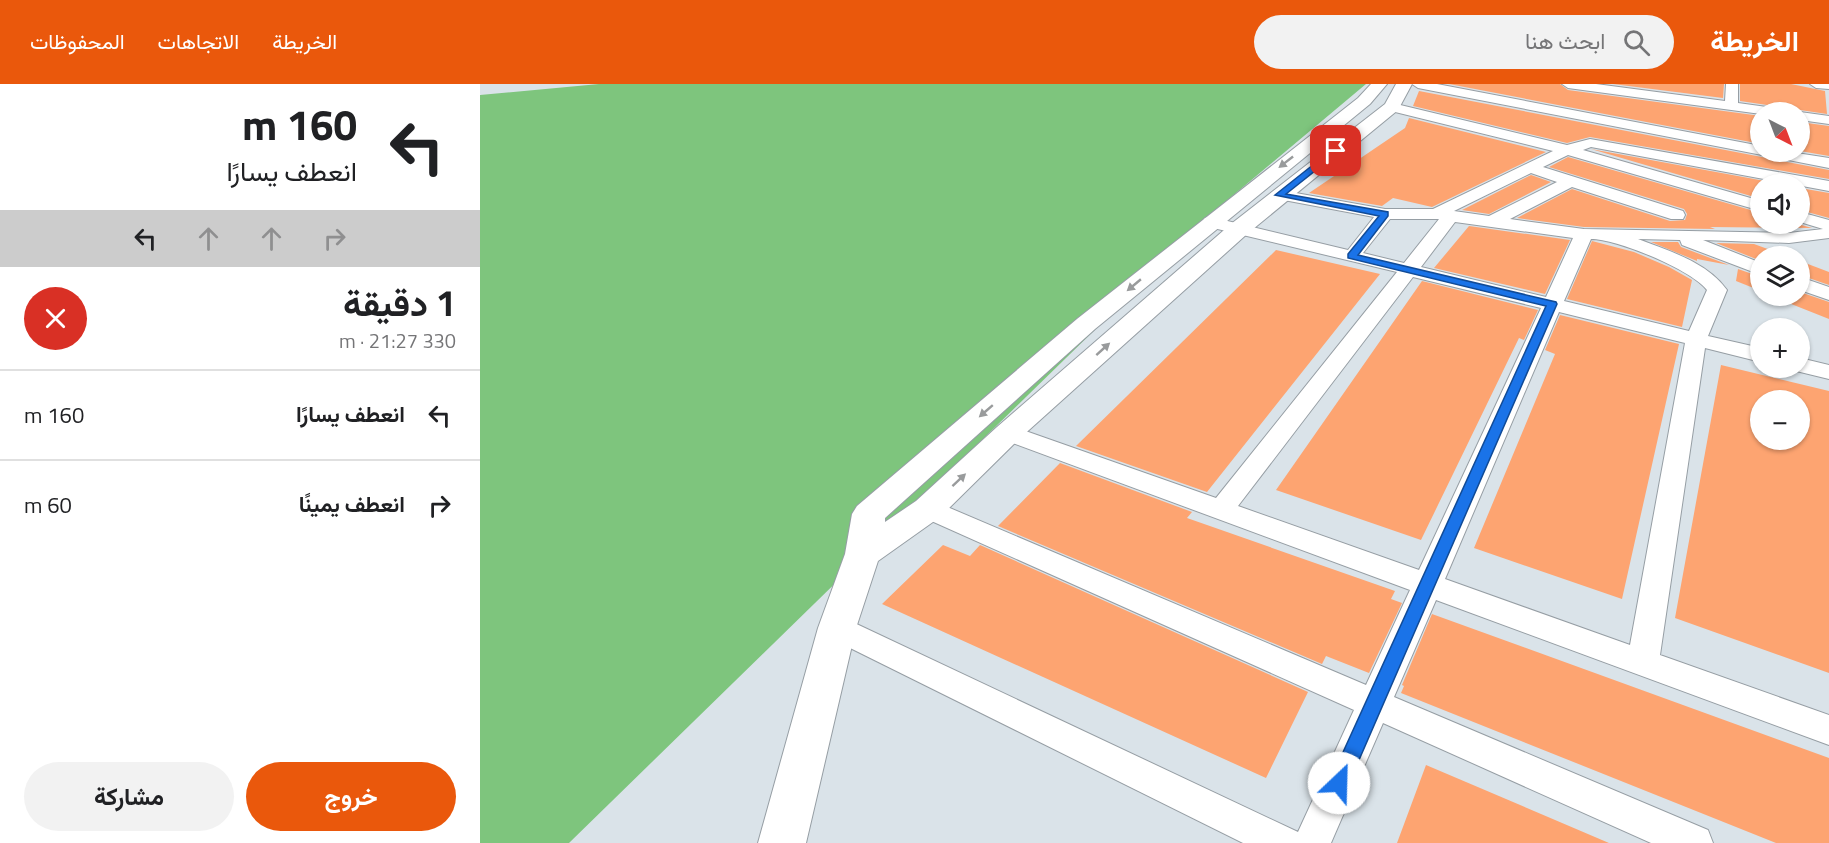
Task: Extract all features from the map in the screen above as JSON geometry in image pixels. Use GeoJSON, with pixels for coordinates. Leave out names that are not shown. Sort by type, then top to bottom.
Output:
{"type":"FeatureCollection","features":[{"type":"Feature","properties":{"kind":"street"},"geometry":{"type":"LineString","coordinates":[[782,843],[837,628],[863,554],[869,514],[1077,332],[1364,101],[1379,84]]}},
{"type":"Feature","properties":{"kind":"street"},"geometry":{"type":"LineString","coordinates":[[863,554],[928,509],[1008,434],[1239,229],[1392,107],[1404,84]]}},
{"type":"Feature","properties":{"kind":"street"},"geometry":{"type":"LineString","coordinates":[[1418,84],[1500,100],[1630,109],[1750,148]]}},
{"type":"Feature","properties":{"kind":"street"},"geometry":{"type":"LineString","coordinates":[[1731,106],[1732,84]]}},
{"type":"Feature","properties":{"kind":"street"},"geometry":{"type":"LineString","coordinates":[[1816,84],[1829,86]]}},
{"type":"Feature","properties":{"kind":"street"},"geometry":{"type":"LineString","coordinates":[[1520,138],[1558,105],[1630,109],[1662,90],[1731,106],[1750,116]]}},
{"type":"Feature","properties":{"kind":"street"},"geometry":{"type":"LineString","coordinates":[[1465,123],[1500,100]]}},
{"type":"Feature","properties":{"kind":"street"},"geometry":{"type":"LineString","coordinates":[[1392,107],[1465,123],[1567,150],[1750,203]]}},
{"type":"Feature","properties":{"kind":"street"},"geometry":{"type":"LineString","coordinates":[[1810,117],[1829,120]]}},
{"type":"Feature","properties":{"kind":"street"},"geometry":{"type":"LineString","coordinates":[[1221,510],[1408,270],[1443,216],[1530,168],[1567,150],[1591,144],[1829,186]]}},
{"type":"Feature","properties":{"kind":"street"},"geometry":{"type":"LineString","coordinates":[[1739,170],[1750,155]]}},
{"type":"Feature","properties":{"kind":"street"},"geometry":{"type":"LineString","coordinates":[[1810,160],[1829,163]]}},
{"type":"Feature","properties":{"kind":"street"},"geometry":{"type":"LineString","coordinates":[[1530,168],[1677,215]]}},
{"type":"Feature","properties":{"kind":"street"},"geometry":{"type":"LineString","coordinates":[[1493,222],[1571,181]]}},
{"type":"Feature","properties":{"kind":"street"},"geometry":{"type":"LineString","coordinates":[[1668,234],[1692,187]]}},
{"type":"Feature","properties":{"kind":"street"},"geometry":{"type":"LineString","coordinates":[[1279,195],[1385,214],[1443,216],[1595,234],[1789,238],[1829,233]]}},
{"type":"Feature","properties":{"kind":"street"},"geometry":{"type":"LineString","coordinates":[[1352,256],[1385,214]]}},
{"type":"Feature","properties":{"kind":"street"},"geometry":{"type":"LineString","coordinates":[[1810,220],[1829,225]]}},
{"type":"Feature","properties":{"kind":"street"},"geometry":{"type":"LineString","coordinates":[[1211,222],[1750,352]]}},
{"type":"Feature","properties":{"kind":"street"},"geometry":{"type":"LineString","coordinates":[[1312,843],[1552,304],[1595,234]]}},
{"type":"Feature","properties":{"kind":"street"},"geometry":{"type":"LineString","coordinates":[[1595,234],[1684,265],[1714,283],[1717,290],[1696,339],[1643,663]]}},
{"type":"Feature","properties":{"kind":"street"},"geometry":{"type":"LineString","coordinates":[[1668,234],[1750,265]]}},
{"type":"Feature","properties":{"kind":"street"},"geometry":{"type":"LineString","coordinates":[[1810,287],[1829,294]]}},
{"type":"Feature","properties":{"kind":"street"},"geometry":{"type":"LineString","coordinates":[[1810,367],[1829,372]]}},
{"type":"Feature","properties":{"kind":"street"},"geometry":{"type":"LineString","coordinates":[[1008,434],[1829,730]]}},
{"type":"Feature","properties":{"kind":"street"},"geometry":{"type":"LineString","coordinates":[[928,509],[1694,843]]}},
{"type":"Feature","properties":{"kind":"street"},"geometry":{"type":"LineString","coordinates":[[837,628],[1283,843]]}},
{"type":"Feature","properties":{"kind":"green space"},"geometry":{"type":"Polygon","coordinates":[[[599,84],[1366,84],[1230,198],[569,843],[480,843],[480,95],[599,84]]]}},
{"type":"Feature","properties":{"kind":"building"},"geometry":{"type":"Polygon","coordinates":[[[1449,84],[1560,84],[1568,90],[1750,115],[1750,142],[1449,84]]]}},
{"type":"Feature","properties":{"kind":"building"},"geometry":{"type":"Polygon","coordinates":[[[1613,84],[1724,84],[1723,98],[1613,84]]]}},
{"type":"Feature","properties":{"kind":"building"},"geometry":{"type":"Polygon","coordinates":[[[1740,84],[1791,84],[1825,91],[1827,114],[1810,111],[1810,102],[1740,101],[1740,84]]]}},
{"type":"Feature","properties":{"kind":"building"},"geometry":{"type":"Polygon","coordinates":[[[1419,91],[1750,155],[1750,162],[1787,162],[1829,170],[1829,179],[1590,137],[1567,143],[1413,106],[1419,91]]]}},
{"type":"Feature","properties":{"kind":"building"},"geometry":{"type":"Polygon","coordinates":[[[1409,118],[1546,152],[1432,207],[1393,198],[1382,206],[1309,193],[1405,128],[1409,118]]]}},
{"type":"Feature","properties":{"kind":"building"},"geometry":{"type":"Polygon","coordinates":[[[1810,123],[1829,126],[1829,156],[1810,153],[1810,123]]]}},
{"type":"Feature","properties":{"kind":"building"},"geometry":{"type":"Polygon","coordinates":[[[1591,149],[1750,178],[1750,196],[1591,149]]]}},
{"type":"Feature","properties":{"kind":"building"},"geometry":{"type":"Polygon","coordinates":[[[1568,157],[1750,210],[1750,227],[1584,227],[1517,218],[1572,189],[1670,221],[1685,220],[1687,214],[1684,209],[1549,167],[1568,157]]]}},
{"type":"Feature","properties":{"kind":"building"},"geometry":{"type":"Polygon","coordinates":[[[1531,175],[1551,182],[1489,214],[1462,210],[1531,175]]]}},
{"type":"Feature","properties":{"kind":"building"},"geometry":{"type":"Polygon","coordinates":[[[1810,190],[1829,193],[1829,218],[1810,213],[1810,190]]]}},
{"type":"Feature","properties":{"kind":"building"},"geometry":{"type":"Polygon","coordinates":[[[1469,226],[1570,240],[1545,294],[1434,268],[1469,226]]]}},
{"type":"Feature","properties":{"kind":"building"},"geometry":{"type":"Polygon","coordinates":[[[1592,241],[1634,252],[1692,280],[1682,327],[1567,299],[1592,241]]]}},
{"type":"Feature","properties":{"kind":"building"},"geometry":{"type":"Polygon","coordinates":[[[1651,242],[1678,242],[1681,247],[1729,265],[1697,259],[1697,261],[1651,242]]]}},
{"type":"Feature","properties":{"kind":"building"},"geometry":{"type":"Polygon","coordinates":[[[1716,243],[1760,246],[1750,246],[1750,257],[1716,243]]]}},
{"type":"Feature","properties":{"kind":"building"},"geometry":{"type":"Polygon","coordinates":[[[1276,250],[1380,274],[1207,492],[1076,446],[1276,250]]]}},
{"type":"Feature","properties":{"kind":"building"},"geometry":{"type":"Polygon","coordinates":[[[1810,265],[1829,272],[1829,285],[1810,278],[1810,265]]]}},
{"type":"Feature","properties":{"kind":"building"},"geometry":{"type":"Polygon","coordinates":[[[1738,269],[1750,273],[1750,287],[1736,281],[1738,269]]]}},
{"type":"Feature","properties":{"kind":"building"},"geometry":{"type":"Polygon","coordinates":[[[1422,281],[1538,310],[1524,340],[1519,338],[1421,540],[1276,490],[1422,281]]]}},
{"type":"Feature","properties":{"kind":"building"},"geometry":{"type":"Polygon","coordinates":[[[1810,295],[1829,302],[1829,319],[1796,306],[1810,306],[1810,295]]]}},
{"type":"Feature","properties":{"kind":"building"},"geometry":{"type":"Polygon","coordinates":[[[1560,315],[1679,344],[1622,599],[1474,548],[1555,354],[1545,350],[1560,315]]]}},
{"type":"Feature","properties":{"kind":"building"},"geometry":{"type":"Polygon","coordinates":[[[1721,365],[1750,372],[1750,378],[1775,378],[1829,391],[1829,673],[1675,618],[1721,365]]]}},
{"type":"Feature","properties":{"kind":"building"},"geometry":{"type":"Polygon","coordinates":[[[1060,463],[1192,512],[1187,518],[1395,591],[1391,599],[1402,603],[1369,673],[1326,656],[1322,664],[998,526],[1060,463]]]}},
{"type":"Feature","properties":{"kind":"building"},"geometry":{"type":"Polygon","coordinates":[[[943,545],[970,556],[980,545],[1308,692],[1266,778],[882,604],[943,545]]]}},
{"type":"Feature","properties":{"kind":"building"},"geometry":{"type":"Polygon","coordinates":[[[1432,614],[1829,758],[1829,843],[1776,843],[1401,693],[1404,686],[1402,685],[1432,614]]]}},
{"type":"Feature","properties":{"kind":"building"},"geometry":{"type":"Polygon","coordinates":[[[1426,765],[1609,843],[1397,843],[1426,765]]]}},
{"type":"Feature","properties":{"kind":"route"},"geometry":{"type":"LineString","coordinates":[[1336,151],[1279,195],[1385,214],[1352,256],[1552,304],[1339,783]]}}]}
